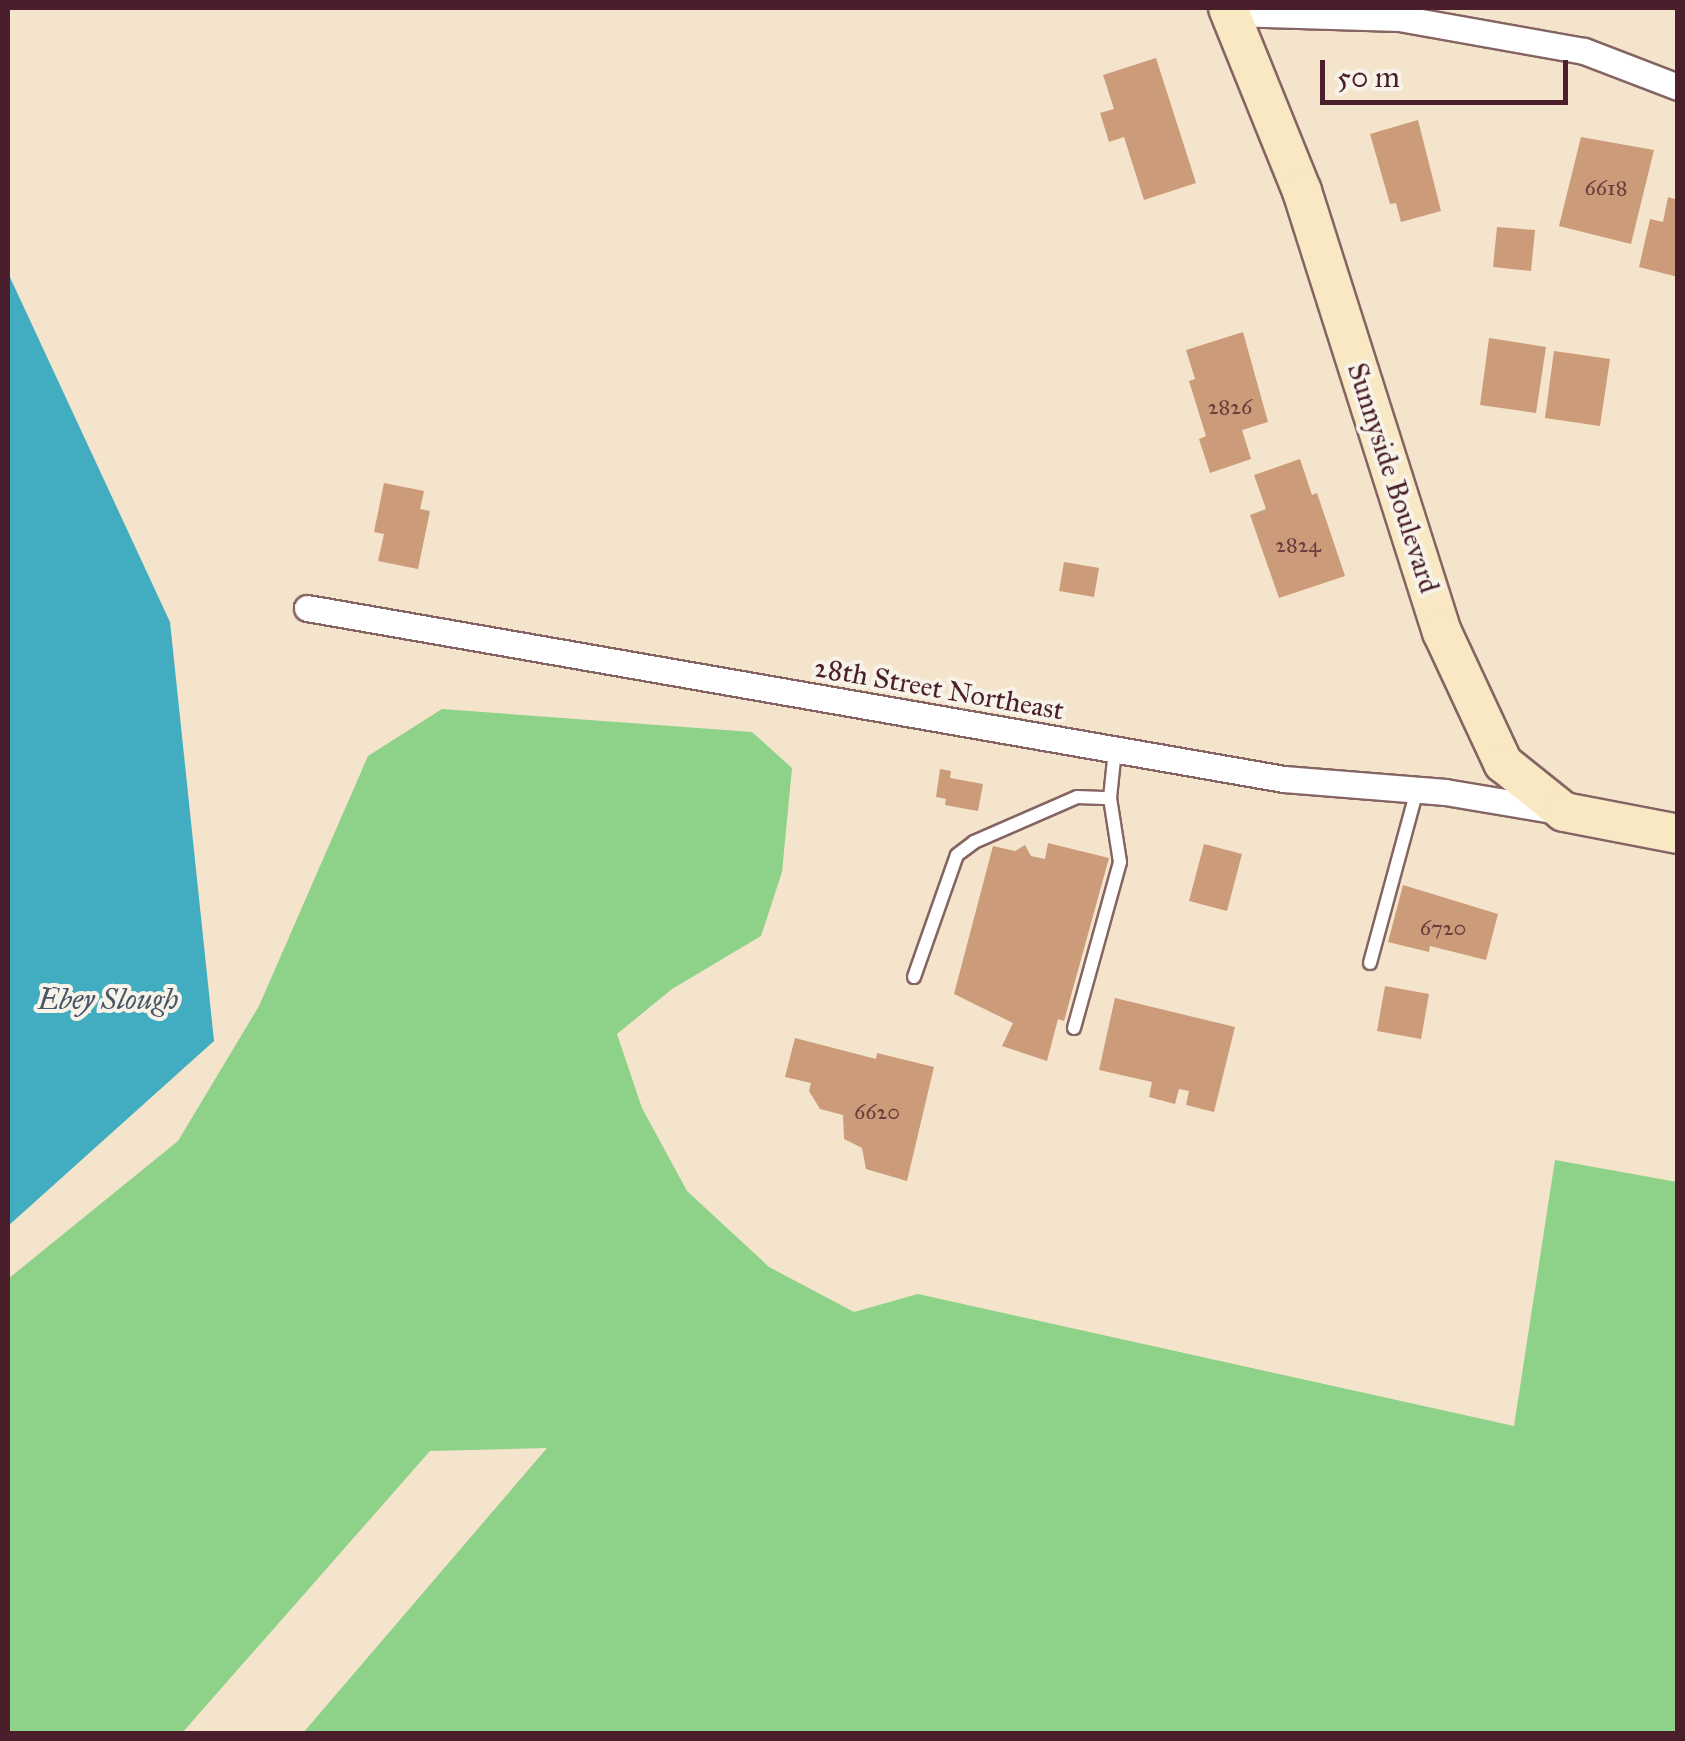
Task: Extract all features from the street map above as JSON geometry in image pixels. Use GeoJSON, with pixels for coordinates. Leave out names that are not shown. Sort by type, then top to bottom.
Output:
{"type":"FeatureCollection","features":[{"type":"Feature","properties":{"kind":"street"},"geometry":{"type":"LineString","coordinates":[[1230,10],[1399,18],[1584,51],[1678,87]]}},
{"type":"Feature","properties":{"kind":"street","name":"Sunnyside Boulevard"},"geometry":{"type":"LineString","coordinates":[[1230,10],[1302,191],[1442,632],[1503,763],[1564,812],[1678,834]]}},
{"type":"Feature","properties":{"kind":"street","name":"28th Street Northeast"},"geometry":{"type":"LineString","coordinates":[[307,608],[1284,779],[1417,790],[1564,812]]}},
{"type":"Feature","properties":{"kind":"lane"},"geometry":{"type":"LineString","coordinates":[[1074,1028],[1120,862],[1110,798],[1115,750]]}},
{"type":"Feature","properties":{"kind":"lane"},"geometry":{"type":"LineString","coordinates":[[1370,963],[1417,790]]}},
{"type":"Feature","properties":{"kind":"lane"},"geometry":{"type":"LineString","coordinates":[[914,977],[957,855],[974,842],[1077,797],[1110,798]]}},
{"type":"Feature","properties":{"kind":"green space"},"geometry":{"type":"Polygon","coordinates":[[[442,709],[752,732],[792,768],[782,872],[761,936],[672,989],[617,1034],[642,1108],[687,1191],[769,1267],[854,1312],[918,1294],[1514,1426],[1555,1160],[1677,1182],[1677,1733],[303,1733],[547,1448],[430,1451],[182,1733],[8,1733],[8,1279],[178,1141],[259,1006],[368,756],[442,709]]]}},
{"type":"Feature","properties":{"kind":"water","name":"Ebey Slough"},"geometry":{"type":"Polygon","coordinates":[[[8,273],[170,622],[214,1041],[8,1226],[8,273]]]}},
{"type":"Feature","properties":{"kind":"building"},"geometry":{"type":"Polygon","coordinates":[[[1156,58],[1196,183],[1144,200],[1124,137],[1109,142],[1100,113],[1114,109],[1103,75],[1156,58]]]}},
{"type":"Feature","properties":{"kind":"building"},"geometry":{"type":"Polygon","coordinates":[[[1418,120],[1441,211],[1401,222],[1396,203],[1390,204],[1370,134],[1418,120]]]}},
{"type":"Feature","properties":{"kind":"building"},"geometry":{"type":"Polygon","coordinates":[[[1581,137],[1654,150],[1631,244],[1559,226],[1581,137]]]}},
{"type":"Feature","properties":{"kind":"building"},"geometry":{"type":"Polygon","coordinates":[[[1668,197],[1678,200],[1678,277],[1639,267],[1650,219],[1663,222],[1668,197]]]}},
{"type":"Feature","properties":{"kind":"building"},"geometry":{"type":"Polygon","coordinates":[[[1497,227],[1535,230],[1531,271],[1493,267],[1497,227]]]}},
{"type":"Feature","properties":{"kind":"building"},"geometry":{"type":"Polygon","coordinates":[[[1243,332],[1268,422],[1242,430],[1251,459],[1210,473],[1199,439],[1206,436],[1189,381],[1195,379],[1186,350],[1243,332]]]}},
{"type":"Feature","properties":{"kind":"building"},"geometry":{"type":"Polygon","coordinates":[[[1489,338],[1546,347],[1536,413],[1480,405],[1489,338]]]}},
{"type":"Feature","properties":{"kind":"building"},"geometry":{"type":"Polygon","coordinates":[[[1554,351],[1610,359],[1600,426],[1545,418],[1554,351]]]}},
{"type":"Feature","properties":{"kind":"building"},"geometry":{"type":"Polygon","coordinates":[[[1300,459],[1312,495],[1317,493],[1345,576],[1279,598],[1250,515],[1266,509],[1254,475],[1300,459]]]}},
{"type":"Feature","properties":{"kind":"building"},"geometry":{"type":"Polygon","coordinates":[[[384,483],[424,491],[420,509],[430,511],[418,569],[378,561],[384,534],[374,532],[384,483]]]}},
{"type":"Feature","properties":{"kind":"building"},"geometry":{"type":"Polygon","coordinates":[[[1064,562],[1099,568],[1094,597],[1059,591],[1064,562]]]}},
{"type":"Feature","properties":{"kind":"building"},"geometry":{"type":"Polygon","coordinates":[[[940,769],[951,771],[950,778],[983,784],[978,811],[945,805],[946,799],[936,797],[940,769]]]}},
{"type":"Feature","properties":{"kind":"building"},"geometry":{"type":"Polygon","coordinates":[[[1048,843],[1109,858],[1064,1021],[1058,1019],[1047,1061],[1002,1046],[1013,1023],[954,994],[993,846],[1015,851],[1025,845],[1031,856],[1045,859],[1048,843]]]}},
{"type":"Feature","properties":{"kind":"building"},"geometry":{"type":"Polygon","coordinates":[[[1204,844],[1242,854],[1227,911],[1189,901],[1204,844]]]}},
{"type":"Feature","properties":{"kind":"building"},"geometry":{"type":"Polygon","coordinates":[[[1403,885],[1498,914],[1486,960],[1430,946],[1429,952],[1388,942],[1403,885]]]}},
{"type":"Feature","properties":{"kind":"building"},"geometry":{"type":"Polygon","coordinates":[[[1385,986],[1429,994],[1421,1039],[1377,1031],[1385,986]]]}},
{"type":"Feature","properties":{"kind":"building"},"geometry":{"type":"Polygon","coordinates":[[[1115,998],[1235,1027],[1214,1112],[1186,1105],[1189,1091],[1179,1089],[1175,1104],[1149,1097],[1152,1082],[1099,1070],[1115,998]]]}},
{"type":"Feature","properties":{"kind":"building"},"geometry":{"type":"Polygon","coordinates":[[[795,1038],[876,1059],[877,1053],[934,1067],[907,1181],[866,1169],[862,1148],[844,1139],[843,1115],[820,1109],[809,1091],[811,1083],[785,1077],[795,1038]]]}}]}
